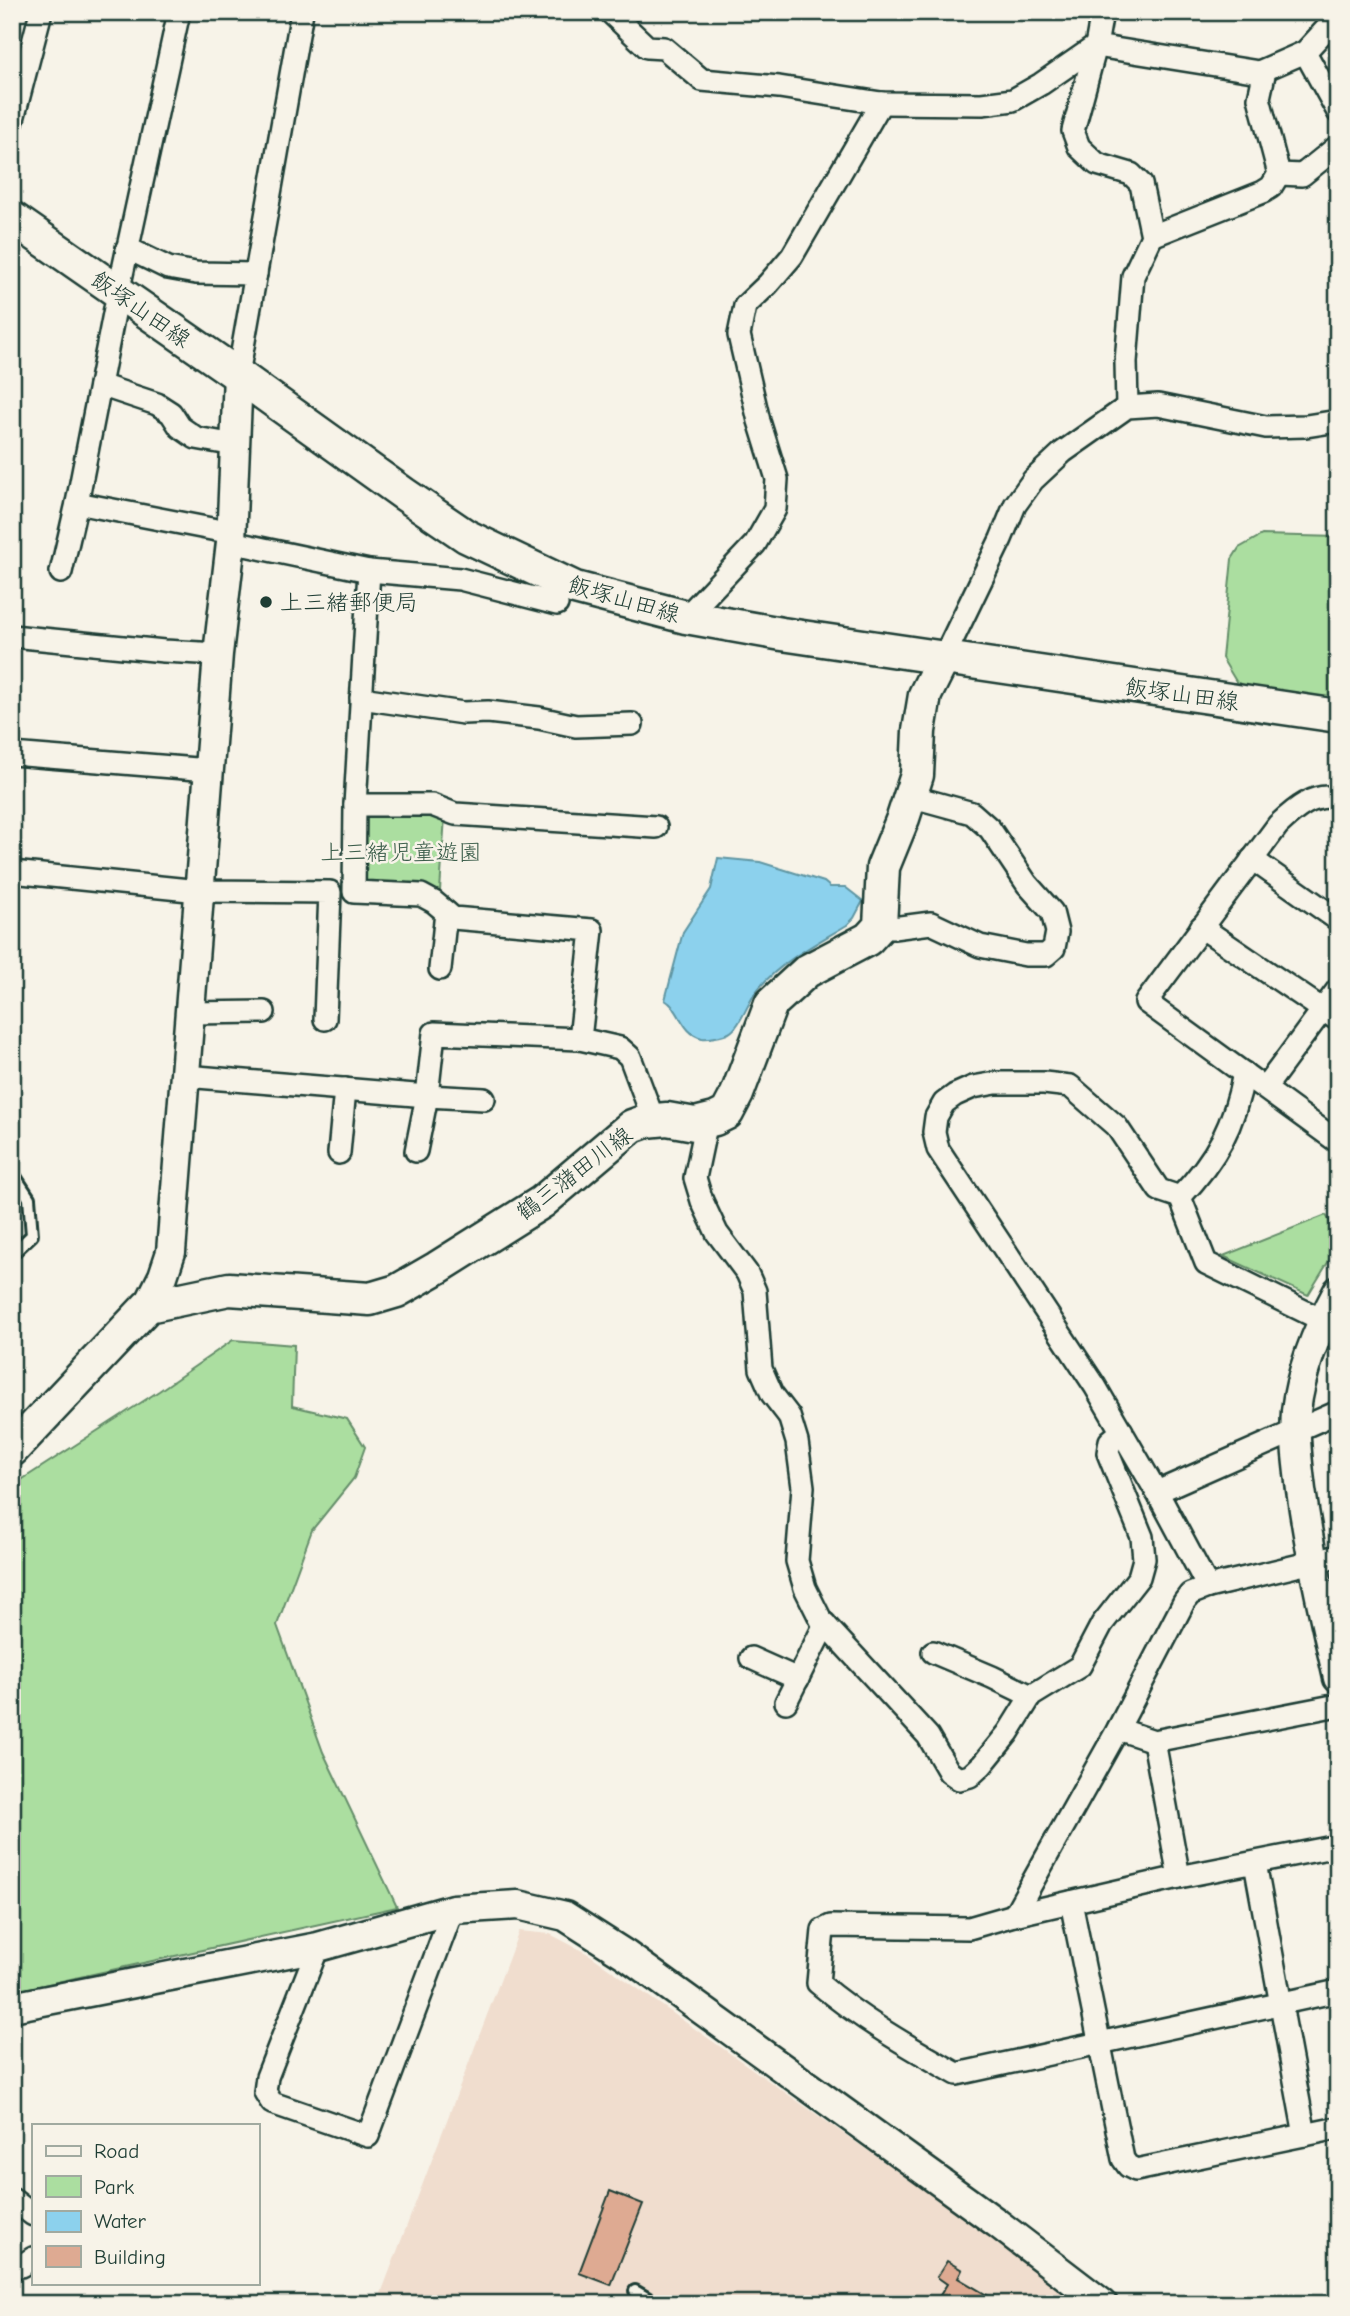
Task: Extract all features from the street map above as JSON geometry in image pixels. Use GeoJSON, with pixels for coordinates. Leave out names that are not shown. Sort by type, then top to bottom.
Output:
{"type":"FeatureCollection","features":[{"type":"Feature","properties":{"kind":"main road","name":"飯塚山田線"},"geometry":{"type":"LineString","coordinates":[[12,219],[466,536],[575,589],[686,617],[943,659],[1338,716]]}},
{"type":"Feature","properties":{"kind":"main road"},"geometry":{"type":"LineString","coordinates":[[707,1121],[727,1113],[737,1094],[771,1004],[807,971],[868,939],[880,926],[883,867],[917,775],[919,731],[925,695],[943,659]]}},
{"type":"Feature","properties":{"kind":"main road","name":"鶴三潴田川線"},"geometry":{"type":"LineString","coordinates":[[148,1306],[229,1289],[370,1299],[397,1290],[437,1268],[542,1202],[632,1126],[667,1119],[695,1124],[707,1121]]}},
{"type":"Feature","properties":{"kind":"main road"},"geometry":{"type":"LineString","coordinates":[[12,1450],[148,1306]]}},
{"type":"Feature","properties":{"kind":"street"},"geometry":{"type":"LineString","coordinates":[[12,123],[41,12]]}},
{"type":"Feature","properties":{"kind":"street"},"geometry":{"type":"LineString","coordinates":[[61,572],[77,503],[117,293],[179,12]]}},
{"type":"Feature","properties":{"kind":"street"},"geometry":{"type":"LineString","coordinates":[[148,1306],[171,1252],[218,654],[232,538],[238,375],[302,12]]}},
{"type":"Feature","properties":{"kind":"street"},"geometry":{"type":"LineString","coordinates":[[610,12],[646,47],[664,48],[702,80],[779,87],[881,103],[982,104],[1013,100],[1096,46],[1259,72],[1306,52],[1338,16]]}},
{"type":"Feature","properties":{"kind":"street"},"geometry":{"type":"LineString","coordinates":[[1102,12],[1096,46],[1073,131],[1079,148],[1097,164],[1131,174],[1141,184],[1152,236],[1133,276],[1126,362],[1127,407]]}},
{"type":"Feature","properties":{"kind":"street"},"geometry":{"type":"LineString","coordinates":[[1306,52],[1338,112]]}},
{"type":"Feature","properties":{"kind":"street"},"geometry":{"type":"LineString","coordinates":[[1152,236],[1271,187],[1279,174],[1259,99],[1265,70]]}},
{"type":"Feature","properties":{"kind":"street"},"geometry":{"type":"LineString","coordinates":[[686,617],[755,544],[775,509],[777,479],[758,421],[739,335],[745,306],[792,256],[881,103]]}},
{"type":"Feature","properties":{"kind":"street"},"geometry":{"type":"LineString","coordinates":[[1279,174],[1302,175],[1338,146]]}},
{"type":"Feature","properties":{"kind":"street"},"geometry":{"type":"LineString","coordinates":[[127,248],[167,268],[196,273],[256,274]]}},
{"type":"Feature","properties":{"kind":"street"},"geometry":{"type":"LineString","coordinates":[[100,385],[157,404],[170,413],[180,427],[196,438],[236,445]]}},
{"type":"Feature","properties":{"kind":"street"},"geometry":{"type":"LineString","coordinates":[[943,659],[1015,505],[1033,480],[1063,453],[1127,407],[1158,405],[1266,427],[1306,426],[1338,421]]}},
{"type":"Feature","properties":{"kind":"street"},"geometry":{"type":"LineString","coordinates":[[77,503],[369,570],[460,579],[557,604]]}},
{"type":"Feature","properties":{"kind":"street"},"geometry":{"type":"LineString","coordinates":[[369,570],[355,805],[354,892],[421,895],[453,918],[592,930],[580,1039]]}},
{"type":"Feature","properties":{"kind":"street"},"geometry":{"type":"LineString","coordinates":[[12,636],[164,652],[218,654]]}},
{"type":"Feature","properties":{"kind":"street"},"geometry":{"type":"LineString","coordinates":[[361,698],[463,713],[488,712],[539,718],[576,726],[632,724]]}},
{"type":"Feature","properties":{"kind":"street"},"geometry":{"type":"LineString","coordinates":[[12,754],[209,769]]}},
{"type":"Feature","properties":{"kind":"street"},"geometry":{"type":"LineString","coordinates":[[880,926],[893,928],[931,923],[980,946],[1026,955],[1046,955],[1054,948],[1057,932],[1052,912],[1027,884],[990,829],[972,813],[910,796]]}},
{"type":"Feature","properties":{"kind":"street"},"geometry":{"type":"LineString","coordinates":[[1338,799],[1322,796],[1294,811],[1278,825],[1146,1002],[1338,1142]]}},
{"type":"Feature","properties":{"kind":"street"},"geometry":{"type":"LineString","coordinates":[[355,805],[432,805],[455,814],[656,827]]}},
{"type":"Feature","properties":{"kind":"street"},"geometry":{"type":"LineString","coordinates":[[1252,859],[1338,920]]}},
{"type":"Feature","properties":{"kind":"street"},"geometry":{"type":"LineString","coordinates":[[12,873],[199,891],[330,892],[325,1019]]}},
{"type":"Feature","properties":{"kind":"street"},"geometry":{"type":"LineString","coordinates":[[440,969],[446,912]]}},
{"type":"Feature","properties":{"kind":"street"},"geometry":{"type":"LineString","coordinates":[[1201,927],[1330,1015]]}},
{"type":"Feature","properties":{"kind":"street"},"geometry":{"type":"LineString","coordinates":[[1265,1088],[1330,1015],[1338,989]]}},
{"type":"Feature","properties":{"kind":"street"},"geometry":{"type":"LineString","coordinates":[[190,1013],[264,1012]]}},
{"type":"Feature","properties":{"kind":"street"},"geometry":{"type":"LineString","coordinates":[[416,1151],[427,1096],[434,1033],[580,1039],[620,1048],[630,1057],[654,1121]]}},
{"type":"Feature","properties":{"kind":"street"},"geometry":{"type":"LineString","coordinates":[[1180,1197],[1201,1175],[1222,1143],[1231,1125],[1244,1073]]}},
{"type":"Feature","properties":{"kind":"street"},"geometry":{"type":"LineString","coordinates":[[185,1076],[484,1100]]}},
{"type":"Feature","properties":{"kind":"street"},"geometry":{"type":"LineString","coordinates":[[1180,1197],[1159,1191],[1117,1127],[1070,1086],[1013,1082],[973,1087],[944,1103],[936,1117],[934,1132],[938,1149],[1096,1386],[1208,1587]]}},
{"type":"Feature","properties":{"kind":"street"},"geometry":{"type":"LineString","coordinates":[[339,1153],[345,1089]]}},
{"type":"Feature","properties":{"kind":"street"},"geometry":{"type":"LineString","coordinates":[[707,1121],[695,1178],[717,1233],[747,1273],[755,1291],[761,1369],[772,1394],[789,1416],[797,1442],[803,1487],[797,1561],[805,1588],[825,1624],[928,1736],[949,1772],[959,1779],[970,1776],[982,1766],[1008,1733],[1031,1696],[1080,1666],[1102,1624],[1139,1577],[1144,1559],[1142,1537],[1108,1453],[1110,1441],[1122,1431]]}},
{"type":"Feature","properties":{"kind":"street"},"geometry":{"type":"LineString","coordinates":[[1180,1197],[1206,1263],[1322,1320]]}},
{"type":"Feature","properties":{"kind":"street"},"geometry":{"type":"LineString","coordinates":[[1338,1291],[1322,1320],[1307,1362],[1296,1411],[1298,1467],[1325,1559],[1338,1678]]}},
{"type":"Feature","properties":{"kind":"street"},"geometry":{"type":"LineString","coordinates":[[1157,1492],[1338,1412]]}},
{"type":"Feature","properties":{"kind":"street"},"geometry":{"type":"LineString","coordinates":[[1014,1915],[1190,1594],[1208,1587],[1325,1559]]}},
{"type":"Feature","properties":{"kind":"street"},"geometry":{"type":"LineString","coordinates":[[786,1702],[825,1624]]}},
{"type":"Feature","properties":{"kind":"street"},"geometry":{"type":"LineString","coordinates":[[933,1652],[1031,1696]]}},
{"type":"Feature","properties":{"kind":"street"},"geometry":{"type":"LineString","coordinates":[[751,1658],[797,1679]]}},
{"type":"Feature","properties":{"kind":"street"},"geometry":{"type":"LineString","coordinates":[[1118,1729],[1154,1741],[1338,1705]]}},
{"type":"Feature","properties":{"kind":"street"},"geometry":{"type":"LineString","coordinates":[[1154,1741],[1179,1877]]}},
{"type":"Feature","properties":{"kind":"street"},"geometry":{"type":"LineString","coordinates":[[1338,1846],[1179,1877],[1014,1915],[970,1928],[831,1926],[823,1930],[820,1939],[818,1983],[906,2045],[957,2074],[1338,1992]]}},
{"type":"Feature","properties":{"kind":"street"},"geometry":{"type":"LineString","coordinates":[[1255,1863],[1305,2135]]}},
{"type":"Feature","properties":{"kind":"street"},"geometry":{"type":"LineString","coordinates":[[1072,1902],[1123,2159],[1128,2166],[1136,2169],[1338,2128]]}},
{"type":"Feature","properties":{"kind":"street"},"geometry":{"type":"LineString","coordinates":[[12,2007],[318,1947],[453,1909],[518,1905],[565,1916],[626,1955],[997,2223],[1104,2304]]}},
{"type":"Feature","properties":{"kind":"street"},"geometry":{"type":"LineString","coordinates":[[318,1947],[267,2077],[265,2092],[272,2103],[368,2136],[453,1909]]}},
{"type":"Feature","properties":{"kind":"street"},"geometry":{"type":"LineString","coordinates":[[12,2199],[32,2214]]}},
{"type":"Feature","properties":{"kind":"street"},"geometry":{"type":"LineString","coordinates":[[12,2266],[21,2266],[32,2259]]}},
{"type":"Feature","properties":{"kind":"lane"},"geometry":{"type":"LineString","coordinates":[[12,1172],[29,1198],[32,1235],[12,1254]]}},
{"type":"Feature","properties":{"kind":"lane"},"geometry":{"type":"LineString","coordinates":[[635,2291],[657,2304]]}},
{"type":"Feature","properties":{"kind":"shaded area"},"geometry":{"type":"Polygon","coordinates":[[[519,1931],[550,1934],[590,1955],[1086,2304],[377,2304],[519,1931]]]}},
{"type":"Feature","properties":{"kind":"green space"},"geometry":{"type":"Polygon","coordinates":[[[1262,535],[1338,537],[1338,700],[1255,689],[1237,683],[1222,658],[1232,559],[1239,548],[1262,535]]]}},
{"type":"Feature","properties":{"kind":"green space","name":"上三緒児童遊園"},"geometry":{"type":"Polygon","coordinates":[[[361,810],[445,816],[440,891],[358,887],[361,810]]]}},
{"type":"Feature","properties":{"kind":"green space"},"geometry":{"type":"Polygon","coordinates":[[[1326,1215],[1338,1235],[1338,1246],[1308,1295],[1223,1256],[1326,1215]]]}},
{"type":"Feature","properties":{"kind":"green space"},"geometry":{"type":"Polygon","coordinates":[[[233,1340],[294,1345],[292,1406],[347,1419],[365,1447],[354,1478],[312,1530],[277,1625],[323,1752],[397,1907],[12,1992],[12,1486],[233,1340]]]}},
{"type":"Feature","properties":{"kind":"water"},"geometry":{"type":"Polygon","coordinates":[[[718,858],[760,862],[824,882],[830,887],[845,887],[863,901],[847,925],[800,953],[768,978],[755,993],[733,1030],[719,1036],[702,1038],[685,1026],[675,1009],[665,1000],[683,932],[711,889],[718,858]]]}},
{"type":"Feature","properties":{"kind":"building"},"geometry":{"type":"Polygon","coordinates":[[[610,2191],[643,2204],[611,2285],[579,2273],[610,2191]]]}},
{"type":"Feature","properties":{"kind":"building"},"geometry":{"type":"Polygon","coordinates":[[[947,2261],[962,2270],[958,2278],[1002,2304],[951,2304],[939,2297],[947,2284],[937,2277],[947,2261]]]}},
{"type":"Feature","properties":{"kind":"place","name":"上三緒郵便局"},"geometry":{"type":"Point","coordinates":[266,602]}}]}
